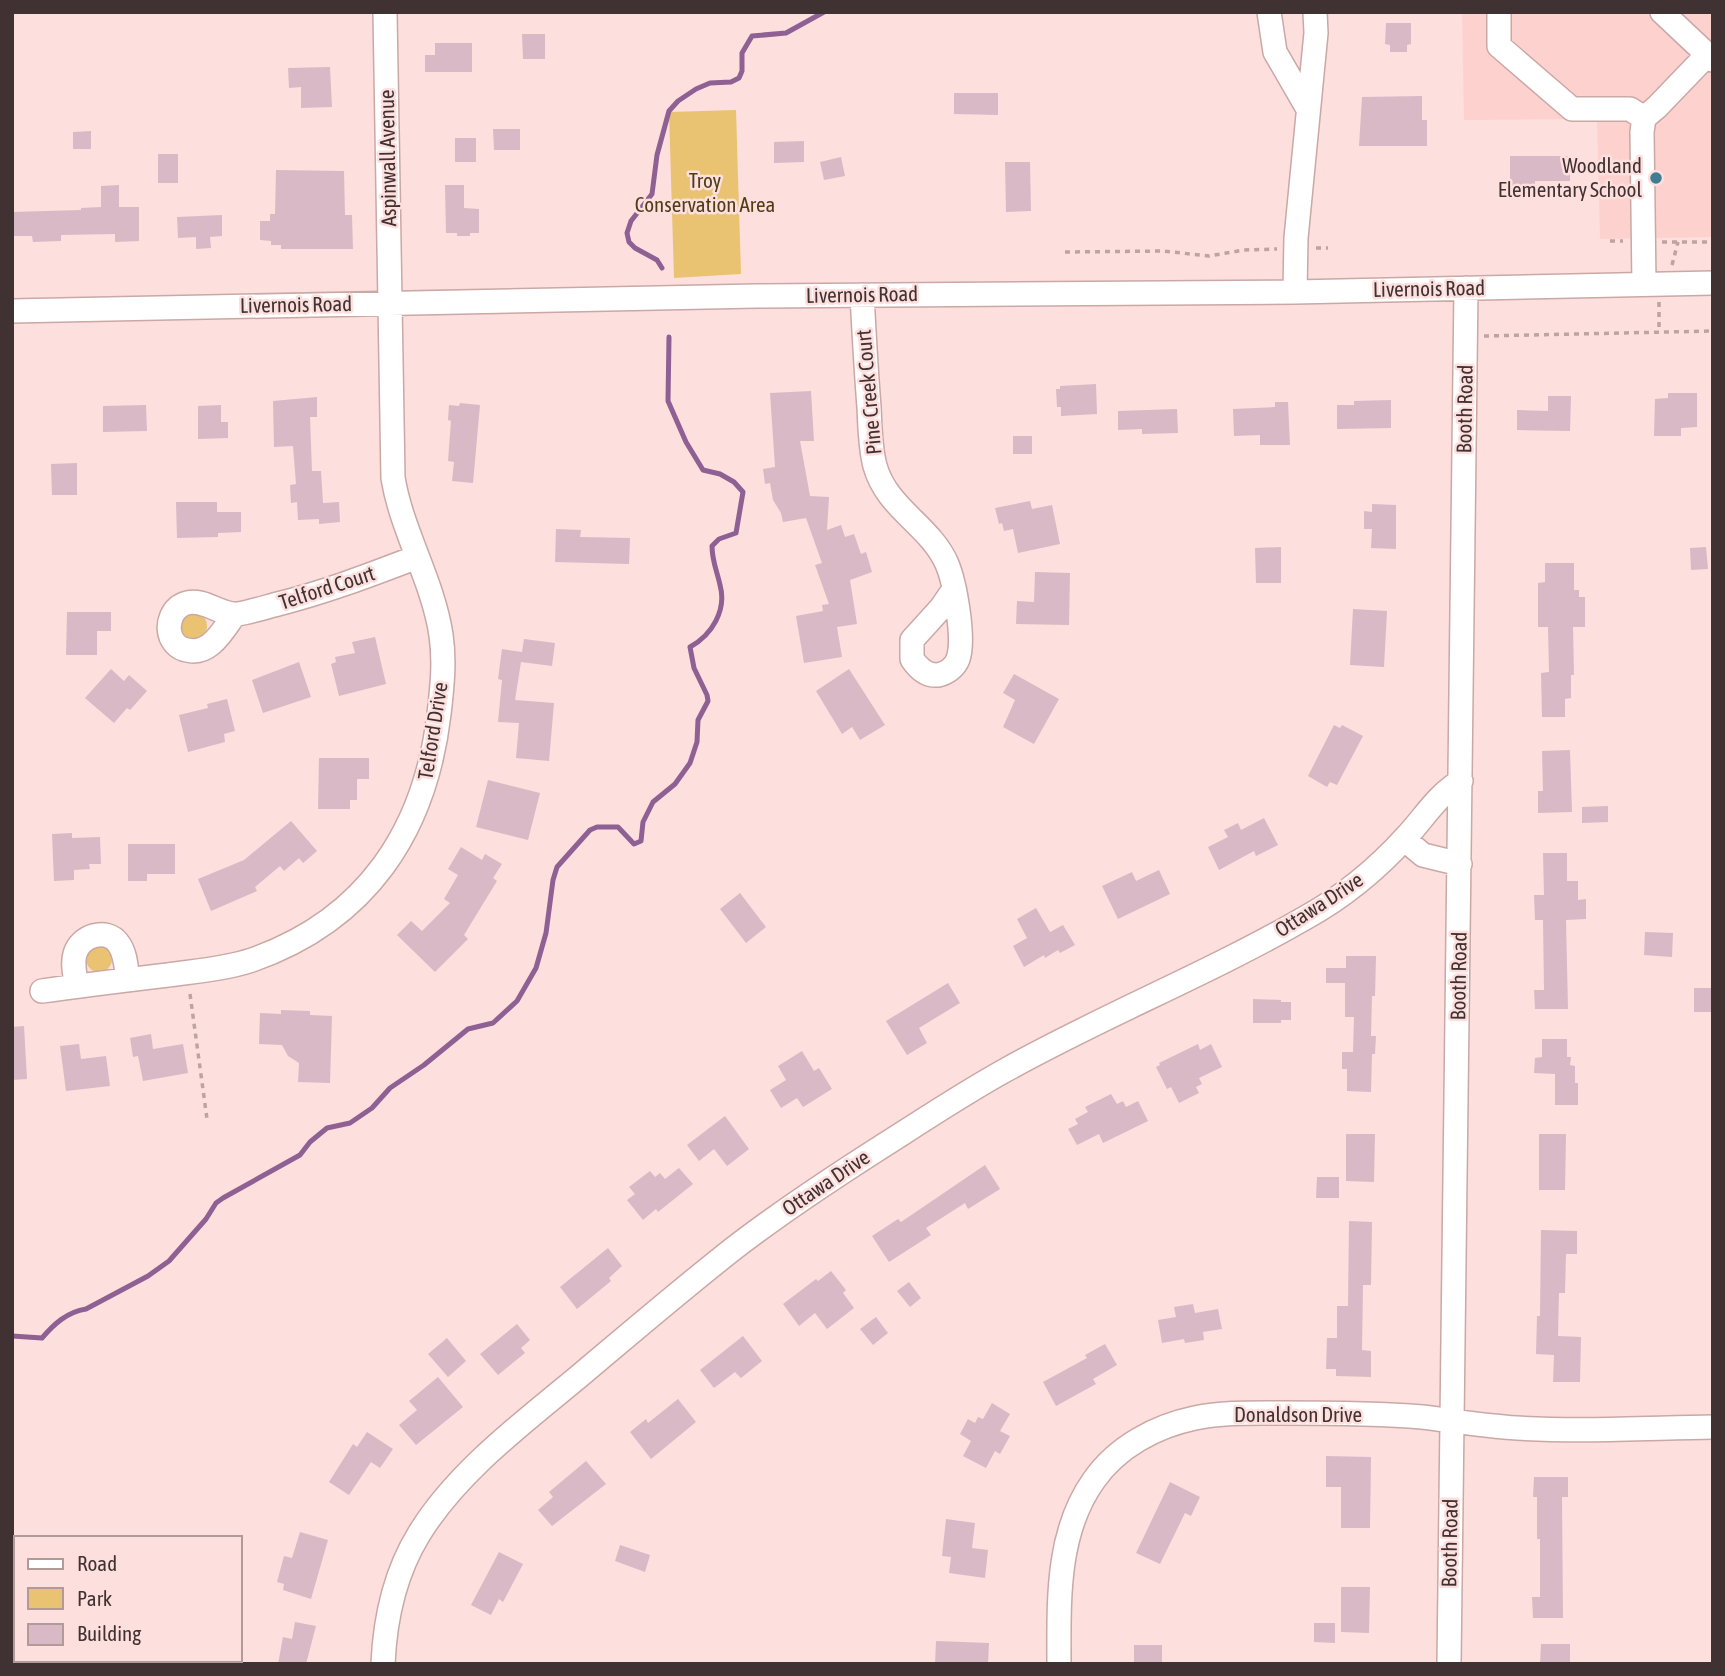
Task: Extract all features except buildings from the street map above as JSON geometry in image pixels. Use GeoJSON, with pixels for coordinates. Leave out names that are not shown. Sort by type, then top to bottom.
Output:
{"type":"FeatureCollection","features":[{"type":"Feature","properties":{"kind":"street","name":"Aspinwall Avenue"},"geometry":{"type":"LineString","coordinates":[[385,12],[390,304]]}},
{"type":"Feature","properties":{"kind":"street"},"geometry":{"type":"LineString","coordinates":[[1269,12],[1275,52],[1308,109]]}},
{"type":"Feature","properties":{"kind":"street"},"geometry":{"type":"LineString","coordinates":[[1499,12],[1499,46],[1572,109],[1630,109],[1644,118]]}},
{"type":"Feature","properties":{"kind":"street"},"geometry":{"type":"LineString","coordinates":[[1644,284],[1644,118],[1710,57],[1662,12]]}},
{"type":"Feature","properties":{"kind":"street"},"geometry":{"type":"LineString","coordinates":[[1295,292],[1296,249],[1318,19]]}},
{"type":"Feature","properties":{"kind":"street","name":"Livernois Road"},"geometry":{"type":"LineString","coordinates":[[12,311],[862,295],[1295,292],[1713,283]]}},
{"type":"Feature","properties":{"kind":"street","name":"Booth Road"},"geometry":{"type":"LineString","coordinates":[[1449,1664],[1466,288]]}},
{"type":"Feature","properties":{"kind":"street","name":"Pine Creek Court"},"geometry":{"type":"LineString","coordinates":[[862,295],[875,464],[892,501],[942,553],[951,573],[954,589]]}},
{"type":"Feature","properties":{"kind":"street","name":"Telford Drive"},"geometry":{"type":"LineString","coordinates":[[42,991],[219,968],[275,951],[313,931],[356,897],[390,858],[412,818],[428,777],[443,677],[441,633],[434,605],[397,502],[393,478],[390,304]]}},
{"type":"Feature","properties":{"kind":"street","name":"Telford Court"},"geometry":{"type":"LineString","coordinates":[[235,614],[328,590],[416,557]]}},
{"type":"Feature","properties":{"kind":"street","name":"Ottawa Drive"},"geometry":{"type":"LineString","coordinates":[[383,1664],[387,1623],[399,1574],[421,1532],[442,1504],[510,1435],[722,1258],[819,1188],[999,1073],[1322,908],[1355,884],[1404,839],[1444,793],[1461,781]]}},
{"type":"Feature","properties":{"kind":"street"},"geometry":{"type":"LineString","coordinates":[[1404,839],[1423,855],[1460,864]]}},
{"type":"Feature","properties":{"kind":"street"},"geometry":{"type":"LineString","coordinates":[[77,986],[75,953],[83,940],[97,934],[114,939],[119,944],[123,950],[128,980]]}},
{"type":"Feature","properties":{"kind":"street","name":"Donaldson Drive"},"geometry":{"type":"LineString","coordinates":[[1059,1664],[1062,1569],[1073,1520],[1095,1478],[1143,1436],[1194,1418],[1228,1414],[1359,1414],[1421,1417],[1518,1428],[1713,1427]]}},
{"type":"Feature","properties":{"kind":"path"},"geometry":{"type":"LineString","coordinates":[[1610,241],[1628,242]]}},
{"type":"Feature","properties":{"kind":"path"},"geometry":{"type":"LineString","coordinates":[[1658,242],[1713,242]]}},
{"type":"Feature","properties":{"kind":"path"},"geometry":{"type":"LineString","coordinates":[[1673,261],[1679,242]]}},
{"type":"Feature","properties":{"kind":"path"},"geometry":{"type":"LineString","coordinates":[[1065,252],[1163,251],[1209,256],[1244,250],[1328,248]]}},
{"type":"Feature","properties":{"kind":"path"},"geometry":{"type":"LineString","coordinates":[[1659,302],[1659,332]]}},
{"type":"Feature","properties":{"kind":"path"},"geometry":{"type":"LineString","coordinates":[[1476,336],[1713,331]]}},
{"type":"Feature","properties":{"kind":"path"},"geometry":{"type":"LineString","coordinates":[[190,994],[207,1119]]}},
{"type":"Feature","properties":{"kind":"shaded area","name":"Woodland Elementary School"},"geometry":{"type":"Polygon","coordinates":[[[1462,12],[1713,12],[1713,237],[1600,239],[1597,119],[1464,120],[1462,12]]]}},
{"type":"Feature","properties":{"kind":"green space","name":"Troy Conservation Area"},"geometry":{"type":"Polygon","coordinates":[[[736,110],[741,274],[674,278],[669,112],[736,110]]]}},
{"type":"Feature","properties":{"kind":"green space"},"geometry":{"type":"Polygon","coordinates":[[[194,613],[203,617],[207,626],[203,635],[194,639],[185,635],[181,626],[185,617],[194,613]]]}},
{"type":"Feature","properties":{"kind":"green space"},"geometry":{"type":"Polygon","coordinates":[[[99,946],[108,950],[112,959],[108,968],[99,972],[90,968],[86,959],[90,950],[99,946]]]}},
{"type":"Feature","properties":{"kind":"waterway"},"geometry":{"type":"LineString","coordinates":[[662,268],[657,260],[635,248],[629,242],[627,233],[631,221],[652,194],[657,155],[669,111],[696,89],[710,83],[731,82],[739,78],[742,71],[742,53],[752,36],[786,33],[824,12]]}},
{"type":"Feature","properties":{"kind":"waterway"},"geometry":{"type":"LineString","coordinates":[[12,1336],[42,1338],[67,1316],[86,1309],[148,1276],[169,1261],[206,1219],[216,1203],[300,1155],[310,1142],[327,1128],[350,1123],[372,1108],[390,1088],[424,1065],[468,1029],[493,1023],[517,1001],[536,968],[546,933],[557,867],[590,830],[597,827],[618,827],[634,844],[641,841],[643,822],[653,802],[675,784],[690,763],[697,742],[698,720],[708,701],[694,668],[690,647],[705,636],[716,621],[722,594],[712,546],[719,539],[736,533],[743,492],[734,482],[720,474],[703,470],[686,442],[668,401],[669,337]]}},
{"type":"Feature","properties":{"kind":"place","name":"Woodland Elementary School"},"geometry":{"type":"Point","coordinates":[1656,178]}}]}
